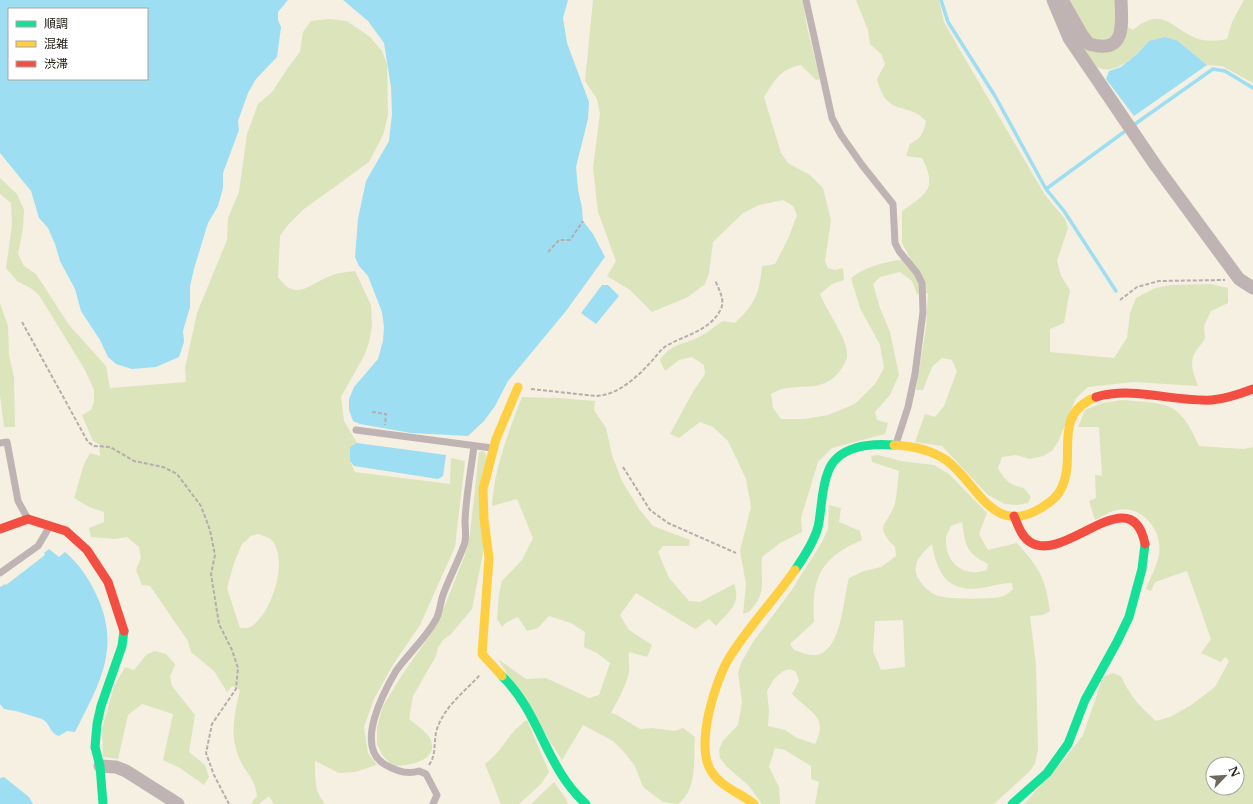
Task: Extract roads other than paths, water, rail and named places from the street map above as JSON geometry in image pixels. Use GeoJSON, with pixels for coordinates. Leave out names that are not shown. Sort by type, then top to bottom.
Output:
{"type":"FeatureCollection","features":[{"type":"Feature","properties":{"kind":"street"},"geometry":{"type":"LineString","coordinates":[[1054,0],[1068,38],[1156,166],[1239,279],[1253,288]]}},
{"type":"Feature","properties":{"kind":"street"},"geometry":{"type":"LineString","coordinates":[[1062,0],[1082,35],[1089,44],[1106,47],[1114,44],[1120,36],[1121,0]]}},
{"type":"Feature","properties":{"kind":"street"},"geometry":{"type":"LineString","coordinates":[[518,387],[494,448],[484,489],[484,519],[489,558],[482,654],[490,664],[514,687],[522,698],[560,776],[571,791],[586,804]]}},
{"type":"Feature","properties":{"kind":"street"},"geometry":{"type":"LineString","coordinates":[[754,804],[722,784],[708,766],[704,755],[709,717],[724,668],[738,644],[804,557],[817,529],[825,477],[831,463],[841,453],[850,449],[882,444],[896,445],[939,456],[949,463],[980,498],[994,509],[1014,516],[1031,513],[1044,507],[1055,498],[1064,484],[1068,471],[1067,431],[1071,418],[1077,408],[1093,397],[1128,392],[1205,400],[1236,396],[1253,389]]}},
{"type":"Feature","properties":{"kind":"street"},"geometry":{"type":"LineString","coordinates":[[1012,804],[1051,769],[1065,751],[1086,699],[1127,623],[1135,600],[1144,556],[1144,542],[1142,534],[1133,522],[1126,519],[1115,517],[1054,546],[1043,548],[1035,546],[1027,540],[1017,528],[1014,516]]}},
{"type":"Feature","properties":{"kind":"street"},"geometry":{"type":"LineString","coordinates":[[0,529],[28,519],[66,531],[87,550],[108,582],[120,614],[124,631],[122,646],[101,706],[97,724],[96,747],[100,766],[103,804]]}},
{"type":"Feature","properties":{"kind":"street"},"geometry":{"type":"LineString","coordinates":[[100,766],[116,767],[126,771],[178,804]]}},
{"type":"Feature","properties":{"kind":"lane"},"geometry":{"type":"LineString","coordinates":[[806,0],[832,118],[841,135],[892,204],[895,243],[922,283],[923,312],[916,374],[908,407],[896,445]]}},
{"type":"Feature","properties":{"kind":"lane"},"geometry":{"type":"LineString","coordinates":[[356,430],[494,448]]}},
{"type":"Feature","properties":{"kind":"lane"},"geometry":{"type":"LineString","coordinates":[[0,443],[7,442],[18,501],[28,519]]}},
{"type":"Feature","properties":{"kind":"lane"},"geometry":{"type":"LineString","coordinates":[[433,804],[437,795],[432,784],[423,773],[402,771],[391,768],[380,761],[374,753],[371,745],[372,730],[378,707],[397,671],[436,620],[443,595],[465,543],[465,521],[474,446]]}},
{"type":"Feature","properties":{"kind":"lane"},"geometry":{"type":"LineString","coordinates":[[0,573],[38,546],[50,526]]}},
{"type":"Feature","properties":{"kind":"water"},"geometry":{"type":"Polygon","coordinates":[[[0,0],[288,0],[278,12],[278,20],[281,27],[277,57],[256,79],[248,93],[238,121],[239,130],[223,173],[223,188],[218,206],[208,223],[194,269],[190,286],[190,307],[183,331],[184,342],[179,357],[156,367],[132,369],[116,364],[108,357],[100,340],[81,311],[75,289],[60,261],[48,228],[39,218],[31,191],[0,153],[0,0]]]}},
{"type":"Feature","properties":{"kind":"water"},"geometry":{"type":"Polygon","coordinates":[[[343,0],[568,0],[563,18],[567,43],[589,102],[588,119],[576,167],[578,189],[583,221],[593,234],[605,257],[566,311],[508,381],[495,406],[484,421],[468,436],[411,433],[360,424],[353,421],[349,410],[349,399],[354,387],[378,359],[383,341],[384,327],[382,312],[368,276],[359,266],[355,257],[358,219],[366,181],[389,141],[392,114],[391,87],[384,43],[368,21],[343,0]]]}},
{"type":"Feature","properties":{"kind":"water"},"geometry":{"type":"Polygon","coordinates":[[[1165,37],[1178,41],[1207,65],[1134,116],[1106,79],[1109,71],[1121,67],[1138,53],[1149,41],[1165,37]]]}},
{"type":"Feature","properties":{"kind":"water"},"geometry":{"type":"Polygon","coordinates":[[[602,285],[608,285],[619,296],[596,324],[581,313],[602,285]]]}},
{"type":"Feature","properties":{"kind":"water"},"geometry":{"type":"Polygon","coordinates":[[[357,443],[446,455],[443,476],[438,479],[354,466],[350,461],[350,447],[357,443]]]}},
{"type":"Feature","properties":{"kind":"water"},"geometry":{"type":"Polygon","coordinates":[[[49,549],[59,557],[65,552],[83,571],[96,594],[104,613],[107,632],[107,649],[104,665],[92,698],[75,732],[67,731],[59,736],[54,733],[42,719],[4,709],[0,704],[0,587],[5,584],[6,585],[45,555],[44,553],[49,549]]]}},
{"type":"Feature","properties":{"kind":"water"},"geometry":{"type":"Polygon","coordinates":[[[4,777],[29,797],[33,804],[0,804],[0,778],[4,777]]]}},
{"type":"Feature","properties":{"kind":"waterway"},"geometry":{"type":"LineString","coordinates":[[941,0],[948,22],[995,96],[1046,189],[1064,211],[1116,291]]}},
{"type":"Feature","properties":{"kind":"waterway"},"geometry":{"type":"LineString","coordinates":[[1135,124],[1213,69],[1225,71],[1253,88]]}},
{"type":"Feature","properties":{"kind":"waterway"},"geometry":{"type":"LineString","coordinates":[[1046,189],[1124,132]]}}]}
